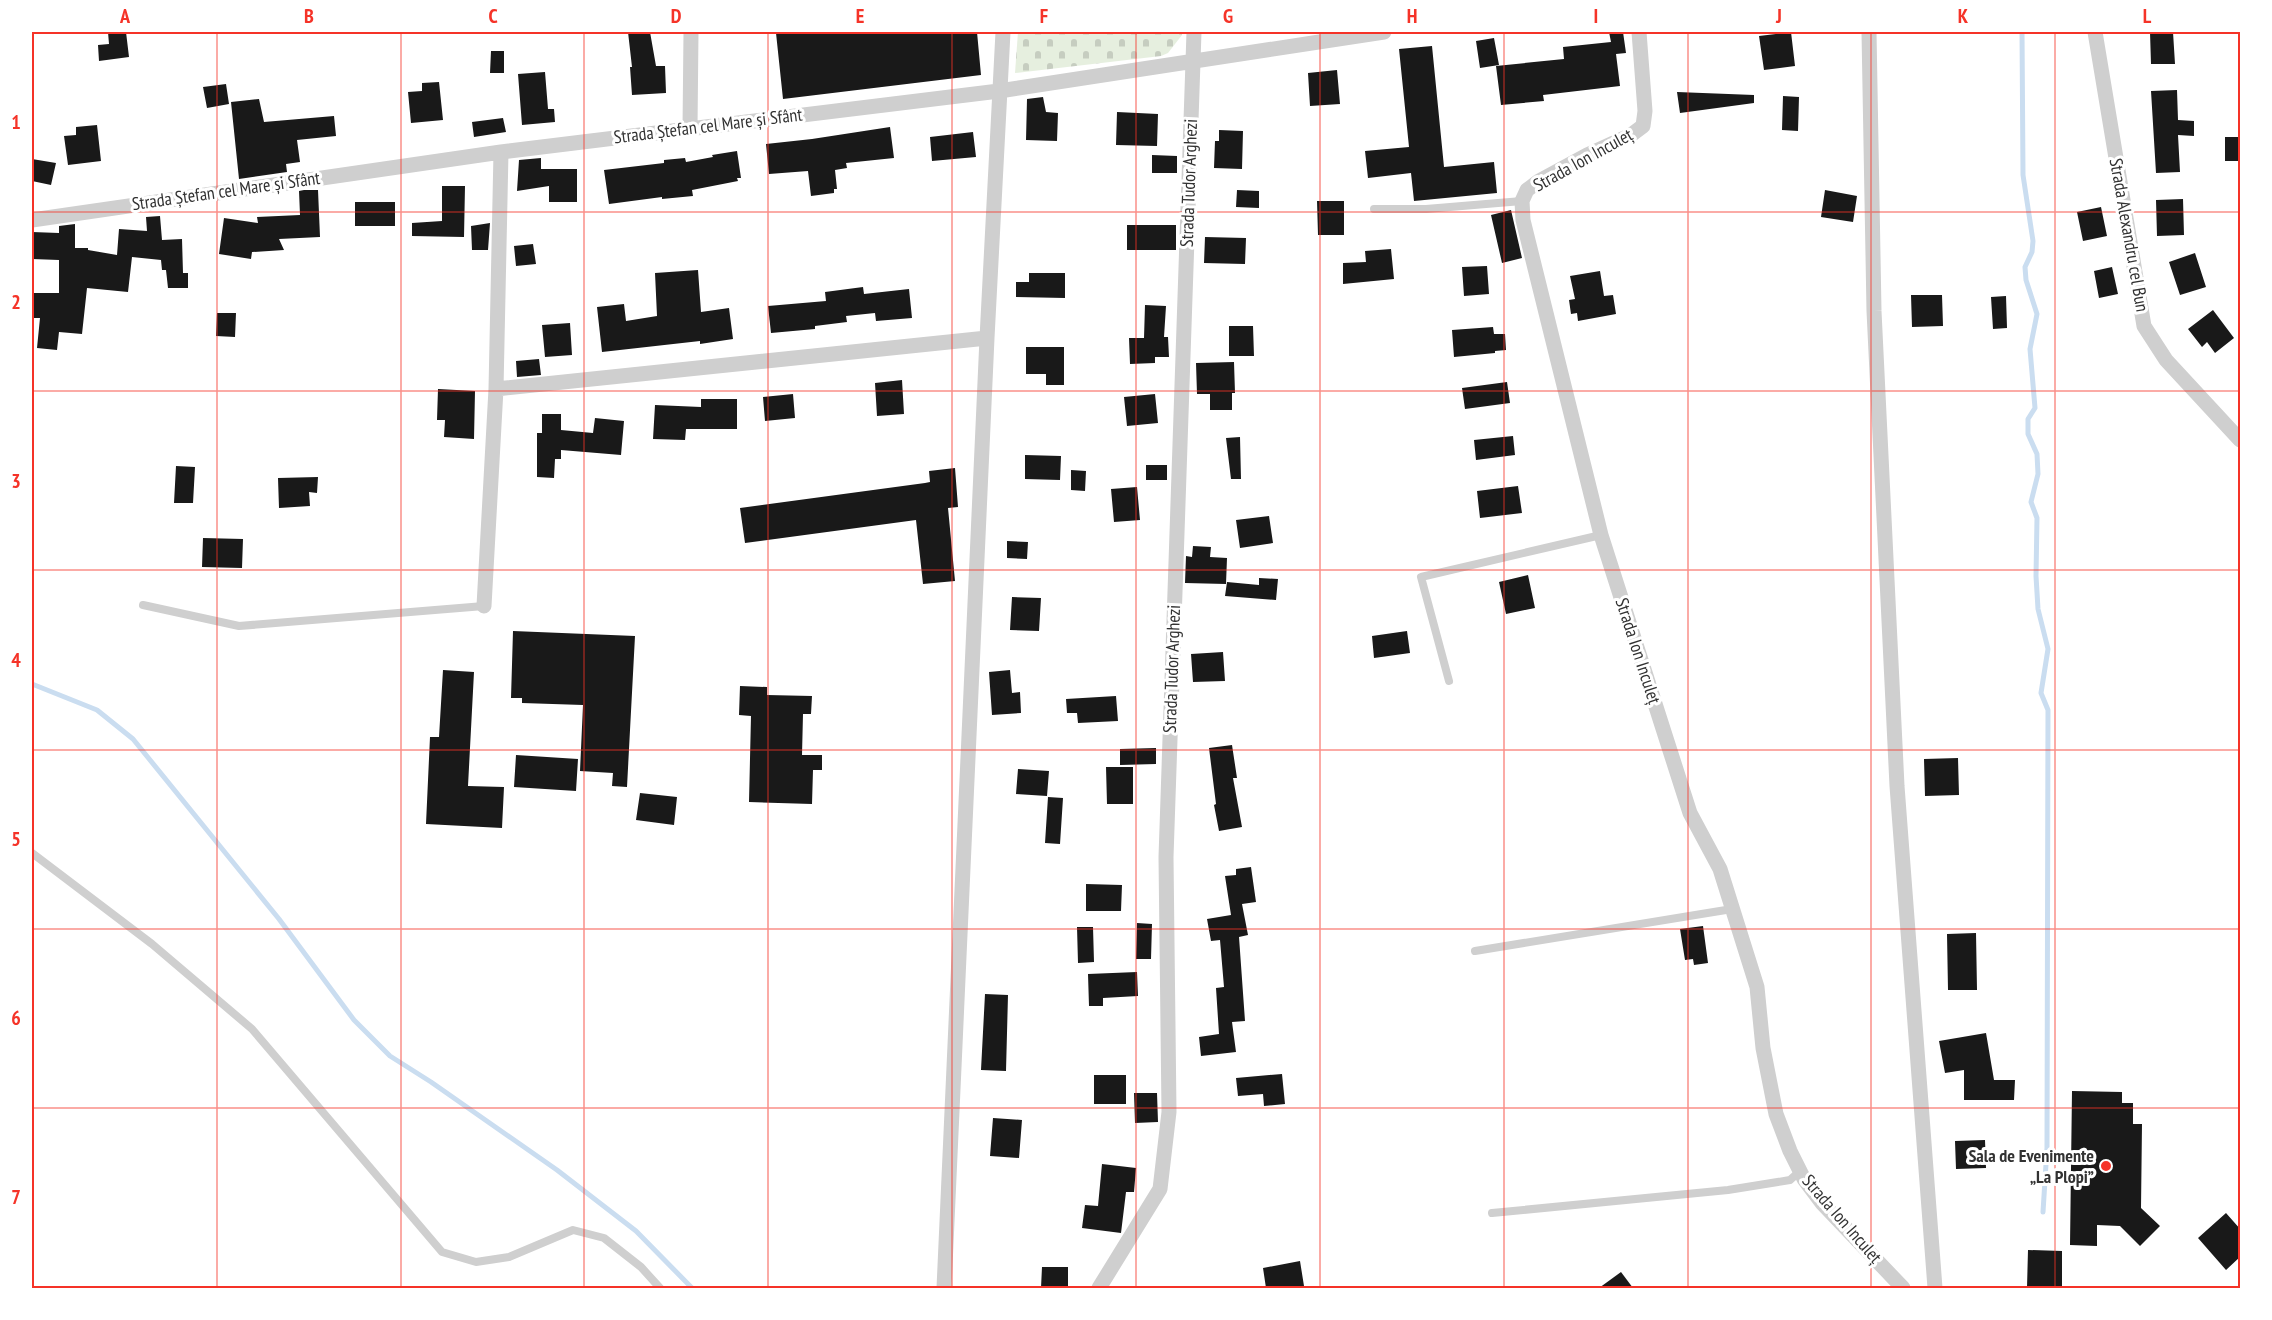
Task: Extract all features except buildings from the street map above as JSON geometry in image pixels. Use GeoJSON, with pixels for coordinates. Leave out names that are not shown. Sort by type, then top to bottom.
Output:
{"type":"FeatureCollection","features":[{"type":"Feature","properties":{"kind":"street"},"geometry":{"type":"LineString","coordinates":[[690,128],[691,32]]}},
{"type":"Feature","properties":{"kind":"street"},"geometry":{"type":"LineString","coordinates":[[944,1288],[1003,32]]}},
{"type":"Feature","properties":{"kind":"street","name":"Strada Tudor Arghezi"},"geometry":{"type":"LineString","coordinates":[[1099,1288],[1160,1189],[1169,1112],[1166,857],[1194,32]]}},
{"type":"Feature","properties":{"kind":"street","name":"Strada Ștefan cel Mare și Sfânt"},"geometry":{"type":"LineString","coordinates":[[32,220],[501,152],[1098,77],[1193,60],[1287,38],[1384,32]]}},
{"type":"Feature","properties":{"kind":"street","name":"Strada Ion Inculeț"},"geometry":{"type":"LineString","coordinates":[[1639,32],[1645,111],[1643,126],[1631,135],[1587,155],[1527,190],[1522,201],[1523,220],[1601,535],[1690,813],[1720,869],[1757,987],[1765,1059],[1776,1114],[1800,1171],[1822,1203],[1903,1288]]}},
{"type":"Feature","properties":{"kind":"street"},"geometry":{"type":"LineString","coordinates":[[1869,32],[1874,311],[1897,786],[1935,1288]]}},
{"type":"Feature","properties":{"kind":"street","name":"Strada Alexandru cel Bun"},"geometry":{"type":"LineString","coordinates":[[2095,32],[2144,326],[2166,360],[2241,440]]}},
{"type":"Feature","properties":{"kind":"street"},"geometry":{"type":"LineString","coordinates":[[484,606],[496,389],[501,152]]}},
{"type":"Feature","properties":{"kind":"street"},"geometry":{"type":"LineString","coordinates":[[496,389],[987,338]]}},
{"type":"Feature","properties":{"kind":"lane"},"geometry":{"type":"LineString","coordinates":[[1374,209],[1426,209],[1522,201]]}},
{"type":"Feature","properties":{"kind":"lane"},"geometry":{"type":"LineString","coordinates":[[1449,681],[1421,577],[1601,535]]}},
{"type":"Feature","properties":{"kind":"lane"},"geometry":{"type":"LineString","coordinates":[[143,605],[239,626],[484,606]]}},
{"type":"Feature","properties":{"kind":"lane"},"geometry":{"type":"LineString","coordinates":[[32,853],[152,944],[252,1029],[442,1252],[476,1262],[509,1257],[573,1230],[604,1238],[641,1267],[660,1288]]}},
{"type":"Feature","properties":{"kind":"lane"},"geometry":{"type":"LineString","coordinates":[[1475,951],[1732,909]]}},
{"type":"Feature","properties":{"kind":"lane"},"geometry":{"type":"LineString","coordinates":[[1492,1213],[1728,1190],[1790,1180],[1800,1171]]}},
{"type":"Feature","properties":{"kind":"green space"},"geometry":{"type":"Polygon","coordinates":[[[1018,32],[1182,32],[1182,35],[1168,53],[1161,56],[1015,73],[1018,32]]]}},
{"type":"Feature","properties":{"kind":"waterway"},"geometry":{"type":"LineString","coordinates":[[2022,32],[2023,175],[2033,241],[2032,252],[2025,267],[2026,280],[2037,314],[2030,349],[2035,408],[2028,419],[2028,434],[2037,454],[2038,474],[2031,502],[2037,518],[2038,609],[2048,649],[2041,693],[2048,710],[2047,1148],[2043,1212]]}},
{"type":"Feature","properties":{"kind":"waterway"},"geometry":{"type":"LineString","coordinates":[[32,684],[97,710],[133,739],[279,919],[354,1020],[390,1056],[557,1170],[636,1231],[692,1288]]}},
{"type":"Feature","properties":{"kind":"place","name":"Sala de Evenimente „La Plopi”"},"geometry":{"type":"Point","coordinates":[2106,1166]}}]}
